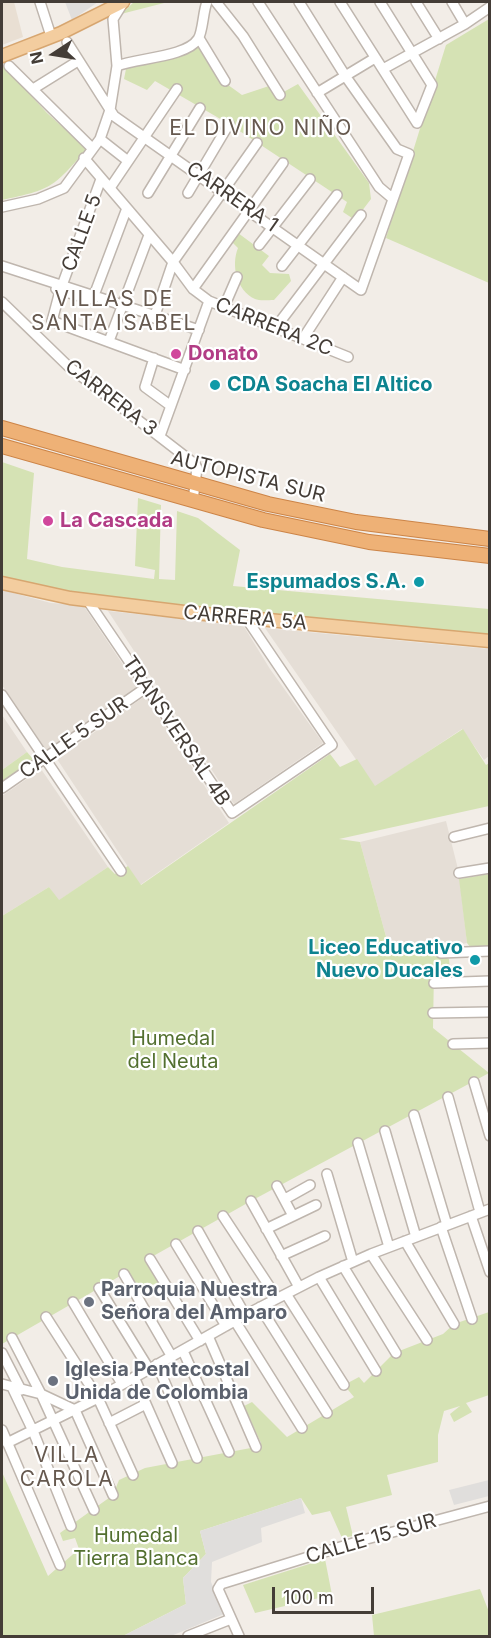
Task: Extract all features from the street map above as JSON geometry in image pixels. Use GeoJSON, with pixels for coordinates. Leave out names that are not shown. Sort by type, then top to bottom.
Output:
{"type":"FeatureCollection","features":[{"type":"Feature","properties":{"kind":"highway","name":"AUTOPISTA SUR"},"geometry":{"type":"LineString","coordinates":[[2,428],[195,484],[321,516],[489,539]]}},
{"type":"Feature","properties":{"kind":"highway","name":"AUTOPISTA SUR"},"geometry":{"type":"LineString","coordinates":[[2,446],[263,520],[346,537],[489,556]]}},
{"type":"Feature","properties":{"kind":"main road"},"geometry":{"type":"LineString","coordinates":[[5,61],[123,2]]}},
{"type":"Feature","properties":{"kind":"main road","name":"CARRERA 5A"},"geometry":{"type":"LineString","coordinates":[[2,583],[88,601],[489,641]]}},
{"type":"Feature","properties":{"kind":"street"},"geometry":{"type":"LineString","coordinates":[[40,2],[51,36]]}},
{"type":"Feature","properties":{"kind":"street"},"geometry":{"type":"LineString","coordinates":[[2,207],[38,199],[64,188],[100,139],[110,110],[117,66],[113,19],[123,2]]}},
{"type":"Feature","properties":{"kind":"street"},"geometry":{"type":"LineString","coordinates":[[207,2],[199,38],[225,81]]}},
{"type":"Feature","properties":{"kind":"street"},"geometry":{"type":"LineString","coordinates":[[216,2],[243,36],[280,94]]}},
{"type":"Feature","properties":{"kind":"street"},"geometry":{"type":"LineString","coordinates":[[258,2],[379,187],[392,198],[409,154],[397,149],[346,77],[299,2]]}},
{"type":"Feature","properties":{"kind":"street"},"geometry":{"type":"LineString","coordinates":[[340,2],[417,123],[432,85],[380,2]]}},
{"type":"Feature","properties":{"kind":"street"},"geometry":{"type":"LineString","coordinates":[[416,2],[439,39]]}},
{"type":"Feature","properties":{"kind":"street"},"geometry":{"type":"LineString","coordinates":[[452,2],[465,24]]}},
{"type":"Feature","properties":{"kind":"street"},"geometry":{"type":"LineString","coordinates":[[383,69],[465,24],[489,6],[487,2]]}},
{"type":"Feature","properties":{"kind":"street"},"geometry":{"type":"LineString","coordinates":[[117,66],[132,60],[173,54],[199,38]]}},
{"type":"Feature","properties":{"kind":"street","name":"CARRERA 1"},"geometry":{"type":"LineString","coordinates":[[67,42],[110,110],[143,137],[224,191],[361,290],[392,198]]}},
{"type":"Feature","properties":{"kind":"street"},"geometry":{"type":"LineString","coordinates":[[317,93],[375,58]]}},
{"type":"Feature","properties":{"kind":"street"},"geometry":{"type":"LineString","coordinates":[[5,61],[92,148]]}},
{"type":"Feature","properties":{"kind":"street"},"geometry":{"type":"LineString","coordinates":[[33,89],[78,61]]}},
{"type":"Feature","properties":{"kind":"street","name":"CALLE 5"},"geometry":{"type":"LineString","coordinates":[[110,188],[177,89]]}},
{"type":"Feature","properties":{"kind":"street"},"geometry":{"type":"LineString","coordinates":[[148,194],[170,154],[200,108]]}},
{"type":"Feature","properties":{"kind":"street"},"geometry":{"type":"LineString","coordinates":[[188,193],[229,124]]}},
{"type":"Feature","properties":{"kind":"street"},"geometry":{"type":"LineString","coordinates":[[100,139],[128,161]]}},
{"type":"Feature","properties":{"kind":"street"},"geometry":{"type":"LineString","coordinates":[[155,318],[173,261],[257,143]]}},
{"type":"Feature","properties":{"kind":"street","name":"CARRERA 2C"},"geometry":{"type":"LineString","coordinates":[[84,158],[173,261],[193,289],[209,301],[348,357]]}},
{"type":"Feature","properties":{"kind":"street"},"geometry":{"type":"LineString","coordinates":[[193,289],[283,163]]}},
{"type":"Feature","properties":{"kind":"street","name":"CALLE 5"},"geometry":{"type":"LineString","coordinates":[[101,179],[52,321],[109,341]]}},
{"type":"Feature","properties":{"kind":"street"},"geometry":{"type":"LineString","coordinates":[[259,245],[310,179]]}},
{"type":"Feature","properties":{"kind":"street"},"geometry":{"type":"LineString","coordinates":[[282,266],[337,195]]}},
{"type":"Feature","properties":{"kind":"street"},"geometry":{"type":"LineString","coordinates":[[93,297],[127,207]]}},
{"type":"Feature","properties":{"kind":"street"},"geometry":{"type":"LineString","coordinates":[[276,327],[361,215]]}},
{"type":"Feature","properties":{"kind":"street"},"geometry":{"type":"LineString","coordinates":[[149,235],[109,341],[185,370]]}},
{"type":"Feature","properties":{"kind":"street"},"geometry":{"type":"LineString","coordinates":[[2,266],[198,333]]}},
{"type":"Feature","properties":{"kind":"street"},"geometry":{"type":"LineString","coordinates":[[224,307],[237,277]]}},
{"type":"Feature","properties":{"kind":"street"},"geometry":{"type":"LineString","coordinates":[[304,338],[343,278]]}},
{"type":"Feature","properties":{"kind":"street"},"geometry":{"type":"LineString","coordinates":[[160,436],[209,301]]}},
{"type":"Feature","properties":{"kind":"street","name":"CARRERA 3"},"geometry":{"type":"LineString","coordinates":[[2,302],[68,366],[197,466],[193,501]]}},
{"type":"Feature","properties":{"kind":"street"},"geometry":{"type":"LineString","coordinates":[[154,358],[145,387],[171,406]]}},
{"type":"Feature","properties":{"kind":"street","name":"TRANSVERSAL 4B"},"geometry":{"type":"LineString","coordinates":[[88,601],[232,813],[332,745],[246,618]]}},
{"type":"Feature","properties":{"kind":"street","name":"CALLE 5 SUR"},"geometry":{"type":"LineString","coordinates":[[2,789],[147,687]]}},
{"type":"Feature","properties":{"kind":"street"},"geometry":{"type":"LineString","coordinates":[[2,695],[121,871]]}},
{"type":"Feature","properties":{"kind":"street"},"geometry":{"type":"LineString","coordinates":[[454,837],[489,828]]}},
{"type":"Feature","properties":{"kind":"street"},"geometry":{"type":"LineString","coordinates":[[459,873],[489,868]]}},
{"type":"Feature","properties":{"kind":"street"},"geometry":{"type":"LineString","coordinates":[[441,953],[489,951]]}},
{"type":"Feature","properties":{"kind":"street"},"geometry":{"type":"LineString","coordinates":[[434,983],[489,981]]}},
{"type":"Feature","properties":{"kind":"street"},"geometry":{"type":"LineString","coordinates":[[433,1013],[489,1012]]}},
{"type":"Feature","properties":{"kind":"street"},"geometry":{"type":"LineString","coordinates":[[453,1044],[489,1043]]}},
{"type":"Feature","properties":{"kind":"street"},"geometry":{"type":"LineString","coordinates":[[474,1082],[489,1136]]}},
{"type":"Feature","properties":{"kind":"street"},"geometry":{"type":"LineString","coordinates":[[448,1097],[480,1212],[489,1272]]}},
{"type":"Feature","properties":{"kind":"street"},"geometry":{"type":"LineString","coordinates":[[414,1115],[472,1318]]}},
{"type":"Feature","properties":{"kind":"street"},"geometry":{"type":"LineString","coordinates":[[385,1131],[416,1237]]}},
{"type":"Feature","properties":{"kind":"street"},"geometry":{"type":"LineString","coordinates":[[358,1143],[388,1247]]}},
{"type":"Feature","properties":{"kind":"street"},"geometry":{"type":"LineString","coordinates":[[327,1174],[353,1262]]}},
{"type":"Feature","properties":{"kind":"street"},"geometry":{"type":"LineString","coordinates":[[285,1199],[310,1185]]}},
{"type":"Feature","properties":{"kind":"street"},"geometry":{"type":"LineString","coordinates":[[277,1186],[293,1216]]}},
{"type":"Feature","properties":{"kind":"street"},"geometry":{"type":"LineString","coordinates":[[251,1201],[299,1287]]}},
{"type":"Feature","properties":{"kind":"street"},"geometry":{"type":"LineString","coordinates":[[266,1229],[316,1205]]}},
{"type":"Feature","properties":{"kind":"street"},"geometry":{"type":"LineString","coordinates":[[7,1443],[98,1398],[245,1315],[319,1277],[388,1247],[480,1212]]}},
{"type":"Feature","properties":{"kind":"street"},"geometry":{"type":"LineString","coordinates":[[223,1216],[344,1385]]}},
{"type":"Feature","properties":{"kind":"street"},"geometry":{"type":"LineString","coordinates":[[198,1231],[245,1315]]}},
{"type":"Feature","properties":{"kind":"street"},"geometry":{"type":"LineString","coordinates":[[282,1256],[325,1236]]}},
{"type":"Feature","properties":{"kind":"street"},"geometry":{"type":"LineString","coordinates":[[405,1241],[454,1324]]}},
{"type":"Feature","properties":{"kind":"street"},"geometry":{"type":"LineString","coordinates":[[176,1244],[226,1326]]}},
{"type":"Feature","properties":{"kind":"street"},"geometry":{"type":"LineString","coordinates":[[371,1254],[427,1340]]}},
{"type":"Feature","properties":{"kind":"street"},"geometry":{"type":"LineString","coordinates":[[150,1259],[204,1339],[256,1447]]}},
{"type":"Feature","properties":{"kind":"street"},"geometry":{"type":"LineString","coordinates":[[343,1266],[396,1353]]}},
{"type":"Feature","properties":{"kind":"street"},"geometry":{"type":"LineString","coordinates":[[124,1274],[172,1357]]}},
{"type":"Feature","properties":{"kind":"street"},"geometry":{"type":"LineString","coordinates":[[319,1277],[376,1371]]}},
{"type":"Feature","properties":{"kind":"street"},"geometry":{"type":"LineString","coordinates":[[99,1288],[153,1366],[197,1458]]}},
{"type":"Feature","properties":{"kind":"street"},"geometry":{"type":"LineString","coordinates":[[73,1302],[122,1384]]}},
{"type":"Feature","properties":{"kind":"street"},"geometry":{"type":"LineString","coordinates":[[260,1308],[327,1413]]}},
{"type":"Feature","properties":{"kind":"street"},"geometry":{"type":"LineString","coordinates":[[46,1317],[98,1398],[132,1475]]}},
{"type":"Feature","properties":{"kind":"street"},"geometry":{"type":"LineString","coordinates":[[235,1321],[302,1428]]}},
{"type":"Feature","properties":{"kind":"street"},"geometry":{"type":"LineString","coordinates":[[12,1338],[41,1394],[94,1510]]}},
{"type":"Feature","properties":{"kind":"street"},"geometry":{"type":"LineString","coordinates":[[183,1351],[229,1452]]}},
{"type":"Feature","properties":{"kind":"street"},"geometry":{"type":"LineString","coordinates":[[2,1353],[71,1526]]}},
{"type":"Feature","properties":{"kind":"street"},"geometry":{"type":"LineString","coordinates":[[134,1377],[172,1463]]}},
{"type":"Feature","properties":{"kind":"street"},"geometry":{"type":"LineString","coordinates":[[2,1384],[41,1394],[75,1410],[113,1495]]}},
{"type":"Feature","properties":{"kind":"street"},"geometry":{"type":"LineString","coordinates":[[109,1423],[146,1404]]}},
{"type":"Feature","properties":{"kind":"street"},"geometry":{"type":"LineString","coordinates":[[2,1430],[60,1565]]}},
{"type":"Feature","properties":{"kind":"street","name":"CALLE 15 SUR"},"geometry":{"type":"LineString","coordinates":[[231,1619],[219,1586],[363,1540],[489,1506]]}},
{"type":"Feature","properties":{"kind":"street"},"geometry":{"type":"LineString","coordinates":[[188,1636],[231,1619],[239,1636]]}},
{"type":"Feature","properties":{"kind":"shaded area"},"geometry":{"type":"Polygon","coordinates":[[[2,2],[14,2],[23,37],[2,45],[2,2]]]}},
{"type":"Feature","properties":{"kind":"shaded area"},"geometry":{"type":"Polygon","coordinates":[[[65,2],[98,2],[72,20],[65,2]]]}},
{"type":"Feature","properties":{"kind":"shaded area"},"geometry":{"type":"Polygon","coordinates":[[[2,590],[51,603],[83,605],[138,687],[46,750],[2,685],[2,590]]]}},
{"type":"Feature","properties":{"kind":"shaded area"},"geometry":{"type":"Polygon","coordinates":[[[108,611],[243,625],[270,669],[323,743],[234,804],[108,611]]]}},
{"type":"Feature","properties":{"kind":"shaded area"},"geometry":{"type":"Polygon","coordinates":[[[265,628],[489,649],[489,756],[484,760],[462,729],[375,787],[265,628]]]}},
{"type":"Feature","properties":{"kind":"shaded area"},"geometry":{"type":"Polygon","coordinates":[[[145,696],[229,823],[140,885],[57,759],[145,696]]]}},
{"type":"Feature","properties":{"kind":"shaded area"},"geometry":{"type":"Polygon","coordinates":[[[2,715],[27,752],[2,770],[2,715]]]}},
{"type":"Feature","properties":{"kind":"shaded area"},"geometry":{"type":"Polygon","coordinates":[[[41,769],[108,867],[58,901],[49,887],[2,916],[2,796],[41,769]]]}},
{"type":"Feature","properties":{"kind":"shaded area"},"geometry":{"type":"Polygon","coordinates":[[[446,821],[459,873],[467,943],[457,945],[458,950],[439,950],[437,945],[390,951],[360,842],[446,821]]]}},
{"type":"Feature","properties":{"kind":"shaded area"},"geometry":{"type":"Polygon","coordinates":[[[489,1480],[489,1496],[454,1505],[449,1490],[489,1480]]]}},
{"type":"Feature","properties":{"kind":"shaded area"},"geometry":{"type":"Polygon","coordinates":[[[301,1498],[305,1513],[261,1528],[262,1542],[212,1562],[211,1582],[224,1614],[171,1636],[123,1636],[186,1604],[183,1578],[206,1554],[200,1531],[301,1498]]]}},
{"type":"Feature","properties":{"kind":"green space"},"geometry":{"type":"Polygon","coordinates":[[[134,2],[168,2],[121,14],[134,2]]]}},
{"type":"Feature","properties":{"kind":"green space"},"geometry":{"type":"Polygon","coordinates":[[[489,19],[489,283],[386,238],[446,45],[489,19]]]}},
{"type":"Feature","properties":{"kind":"green space"},"geometry":{"type":"Polygon","coordinates":[[[199,44],[224,82],[242,95],[269,86],[280,94],[298,84],[369,183],[371,199],[355,220],[343,212],[347,202],[229,124],[155,81],[147,90],[124,79],[126,69],[174,58],[199,44]]]}},
{"type":"Feature","properties":{"kind":"green space"},"geometry":{"type":"Polygon","coordinates":[[[2,64],[47,113],[87,149],[66,172],[50,185],[32,193],[2,200],[2,64]]]}},
{"type":"Feature","properties":{"kind":"green space"},"geometry":{"type":"Polygon","coordinates":[[[238,233],[269,256],[262,265],[270,273],[289,274],[291,281],[274,300],[255,299],[243,290],[239,283],[235,269],[238,248],[231,241],[238,233]]]}},
{"type":"Feature","properties":{"kind":"green space"},"geometry":{"type":"Polygon","coordinates":[[[2,462],[34,473],[27,559],[62,567],[154,579],[155,570],[135,566],[138,498],[161,505],[159,579],[175,580],[177,511],[198,518],[240,550],[233,586],[489,609],[489,636],[92,596],[7,580],[2,578],[2,462]]]}},
{"type":"Feature","properties":{"kind":"green space","name":"Humedal del Neuta"},"geometry":{"type":"Polygon","coordinates":[[[463,729],[486,765],[489,763],[489,806],[339,839],[360,842],[390,951],[432,946],[449,959],[450,970],[434,971],[433,1028],[489,1073],[148,1259],[161,1281],[139,1291],[127,1272],[2,1344],[2,916],[49,887],[59,900],[108,867],[115,874],[128,866],[141,885],[330,754],[340,767],[357,759],[375,786],[463,729]]]}},
{"type":"Feature","properties":{"kind":"green space"},"geometry":{"type":"Polygon","coordinates":[[[27,752],[33,759],[2,782],[2,770],[27,752]]]}},
{"type":"Feature","properties":{"kind":"green space"},"geometry":{"type":"Polygon","coordinates":[[[489,874],[489,946],[471,948],[467,943],[459,879],[489,874]]]}},
{"type":"Feature","properties":{"kind":"green space","name":"Humedal Tierra Blanca"},"geometry":{"type":"Polygon","coordinates":[[[489,1312],[489,1395],[466,1403],[472,1412],[454,1422],[450,1414],[460,1406],[444,1411],[438,1435],[438,1462],[387,1475],[392,1495],[346,1507],[353,1536],[342,1538],[330,1511],[312,1515],[301,1498],[200,1531],[206,1554],[183,1578],[186,1604],[123,1636],[2,1636],[2,1472],[48,1576],[79,1549],[75,1538],[63,1541],[60,1533],[113,1495],[119,1480],[145,1468],[256,1447],[261,1443],[244,1406],[252,1402],[287,1437],[354,1397],[344,1385],[359,1377],[364,1383],[394,1353],[443,1334],[454,1324],[489,1312]]]}},
{"type":"Feature","properties":{"kind":"green space"},"geometry":{"type":"Polygon","coordinates":[[[325,1559],[332,1595],[255,1613],[243,1585],[325,1559]]]}},
{"type":"Feature","properties":{"kind":"green space"},"geometry":{"type":"Polygon","coordinates":[[[480,1589],[489,1612],[489,1636],[374,1636],[372,1615],[480,1589]]]}},
{"type":"Feature","properties":{"kind":"place","name":"Donato"},"geometry":{"type":"Point","coordinates":[176,354]}},
{"type":"Feature","properties":{"kind":"place","name":"CDA Soacha El Altico"},"geometry":{"type":"Point","coordinates":[215,385]}},
{"type":"Feature","properties":{"kind":"place","name":"La Cascada"},"geometry":{"type":"Point","coordinates":[48,521]}},
{"type":"Feature","properties":{"kind":"place","name":"Espumados S.A."},"geometry":{"type":"Point","coordinates":[419,582]}},
{"type":"Feature","properties":{"kind":"place","name":"Liceo Educativo Nuevo Ducales"},"geometry":{"type":"Point","coordinates":[475,960]}},
{"type":"Feature","properties":{"kind":"place","name":"Parroquia Nuestra Señora del Amparo"},"geometry":{"type":"Point","coordinates":[89,1302]}},
{"type":"Feature","properties":{"kind":"place","name":"Iglesia Pentecostal Unida de Colombia"},"geometry":{"type":"Point","coordinates":[53,1381]}},
{"type":"Feature","properties":{"kind":"district","name":"EL DIVINO NIÑO"},"geometry":{"type":"Point","coordinates":[261,129]}},
{"type":"Feature","properties":{"kind":"district","name":"VILLAS DE SANTA ISABEL"},"geometry":{"type":"Point","coordinates":[114,312]}},
{"type":"Feature","properties":{"kind":"district","name":"VILLA CAROLA"},"geometry":{"type":"Point","coordinates":[67,1468]}}]}
